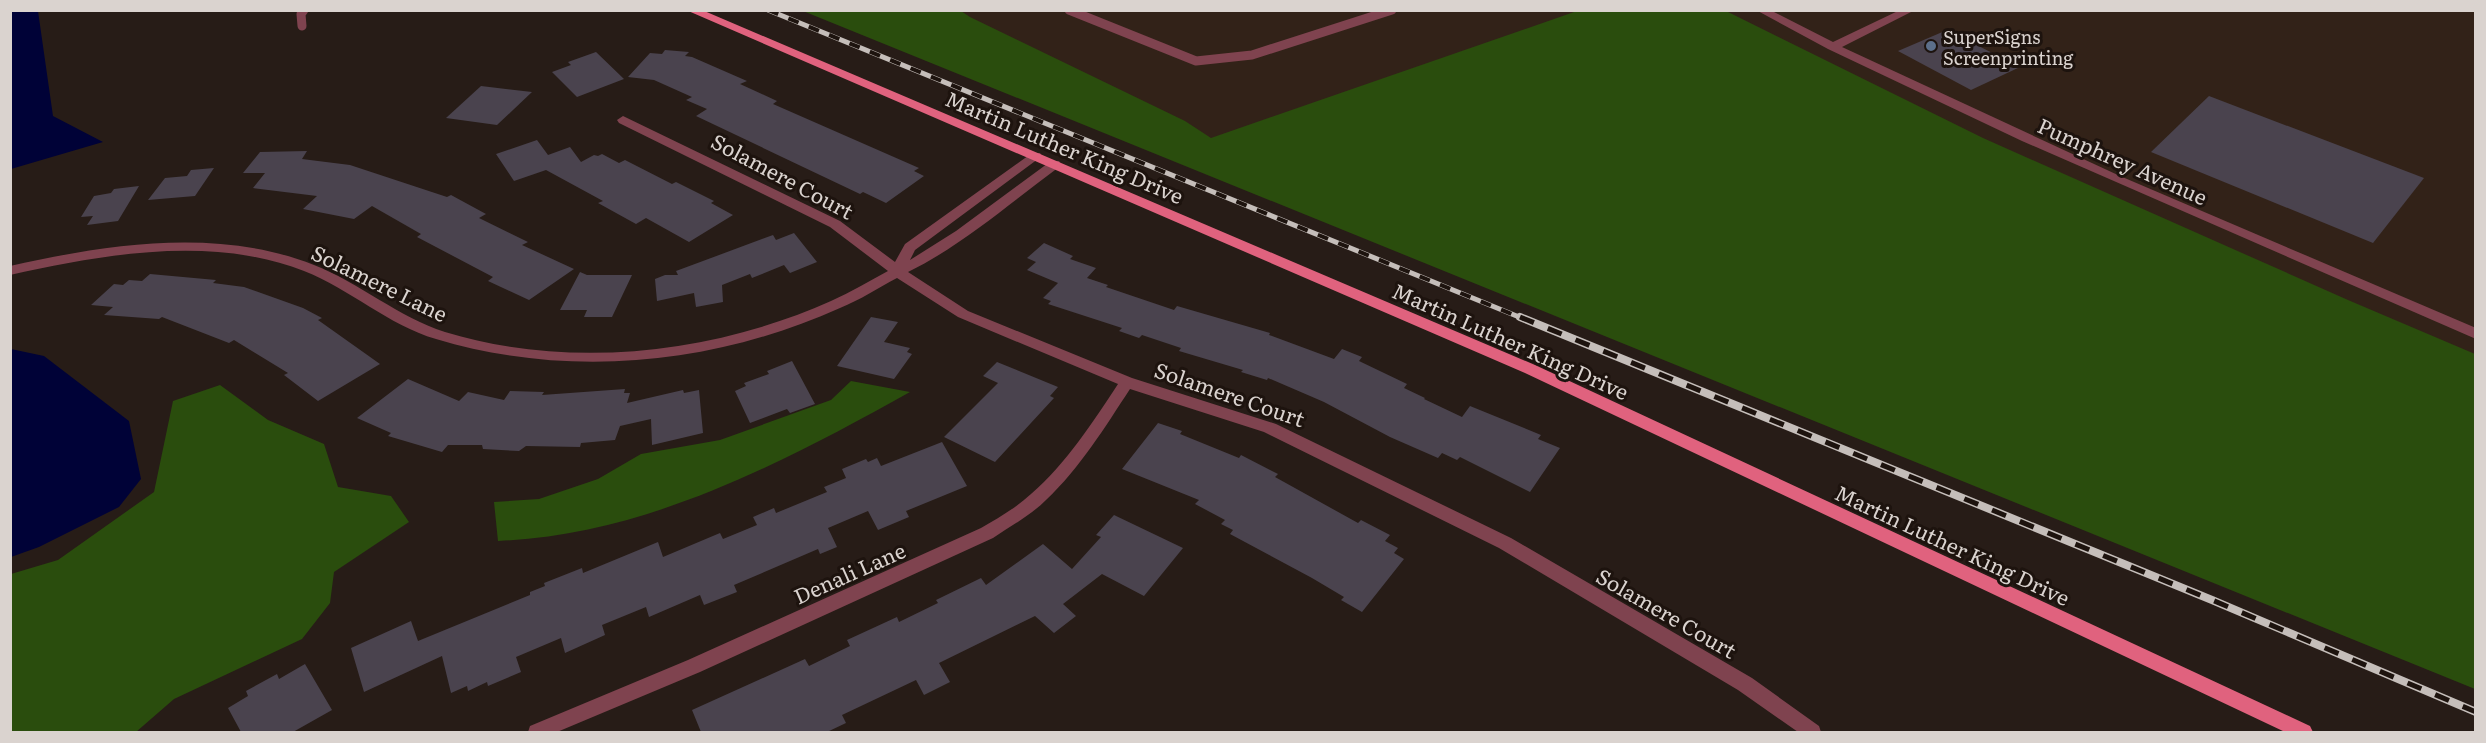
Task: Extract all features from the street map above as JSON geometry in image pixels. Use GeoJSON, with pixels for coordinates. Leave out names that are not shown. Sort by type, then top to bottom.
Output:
{"type":"FeatureCollection","features":[{"type":"Feature","properties":{"kind":"main road","name":"Martin Luther King Drive"},"geometry":{"type":"LineString","coordinates":[[692,10],[1530,369],[2303,732]]}},
{"type":"Feature","properties":{"kind":"street","name":"Pumphrey Avenue"},"geometry":{"type":"LineString","coordinates":[[1761,10],[1832,47],[2052,151],[2475,334]]}},
{"type":"Feature","properties":{"kind":"street"},"geometry":{"type":"LineString","coordinates":[[1832,47],[1910,10]]}},
{"type":"Feature","properties":{"kind":"street","name":"Solamere Court"},"geometry":{"type":"LineString","coordinates":[[622,120],[835,224],[897,271],[963,314],[1127,382],[1269,428],[1505,543],[1745,684],[1812,732]]}},
{"type":"Feature","properties":{"kind":"street"},"geometry":{"type":"LineString","coordinates":[[897,271],[910,247],[1036,156]]}},
{"type":"Feature","properties":{"kind":"street","name":"Solamere Lane"},"geometry":{"type":"LineString","coordinates":[[10,271],[73,258],[135,250],[196,248],[247,252],[309,268],[415,325],[454,340],[517,354],[588,359],[653,354],[723,342],[757,333],[830,307],[927,257],[1055,164]]}},
{"type":"Feature","properties":{"kind":"street","name":"Denali Lane"},"geometry":{"type":"LineString","coordinates":[[537,732],[694,666],[987,533],[1028,507],[1054,481],[1104,418],[1127,382]]}},
{"type":"Feature","properties":{"kind":"lane"},"geometry":{"type":"LineString","coordinates":[[302,26],[301,14],[304,10]]}},
{"type":"Feature","properties":{"kind":"lane"},"geometry":{"type":"LineString","coordinates":[[1069,10],[1196,61],[1252,55],[1392,10]]}},
{"type":"Feature","properties":{"kind":"shaded area"},"geometry":{"type":"Polygon","coordinates":[[[11,10],[38,11],[53,116],[103,142],[11,169],[11,10]]]}},
{"type":"Feature","properties":{"kind":"shaded area"},"geometry":{"type":"Polygon","coordinates":[[[847,11],[2475,11],[2475,653],[847,11]]]}},
{"type":"Feature","properties":{"kind":"shaded area"},"geometry":{"type":"Polygon","coordinates":[[[11,349],[44,356],[129,421],[141,479],[119,507],[39,547],[11,557],[11,349]]]}},
{"type":"Feature","properties":{"kind":"green space"},"geometry":{"type":"Polygon","coordinates":[[[803,11],[961,11],[1185,121],[1211,138],[1577,11],[1726,11],[1983,138],[2475,354],[2475,689],[803,11]]]}},
{"type":"Feature","properties":{"kind":"green space"},"geometry":{"type":"Polygon","coordinates":[[[851,381],[910,392],[764,468],[661,510],[608,525],[553,536],[498,541],[494,502],[539,499],[598,479],[641,454],[720,440],[831,400],[851,381]]]}},
{"type":"Feature","properties":{"kind":"green space"},"geometry":{"type":"Polygon","coordinates":[[[220,385],[268,420],[324,444],[338,487],[391,496],[409,522],[334,572],[330,603],[302,639],[174,699],[136,732],[11,732],[11,574],[58,560],[154,492],[173,401],[220,385]]]}},
{"type":"Feature","properties":{"kind":"building"},"geometry":{"type":"Polygon","coordinates":[[[1947,30],[2020,67],[1971,90],[1898,51],[1947,30]]]}},
{"type":"Feature","properties":{"kind":"building"},"geometry":{"type":"Polygon","coordinates":[[[665,50],[689,52],[685,56],[747,81],[740,84],[777,101],[773,104],[919,168],[914,171],[924,176],[886,203],[863,192],[860,194],[696,116],[707,109],[686,100],[692,97],[654,80],[628,77],[650,53],[662,54],[665,50]]]}},
{"type":"Feature","properties":{"kind":"building"},"geometry":{"type":"Polygon","coordinates":[[[596,52],[624,79],[577,97],[552,72],[571,65],[568,62],[596,52]]]}},
{"type":"Feature","properties":{"kind":"building"},"geometry":{"type":"Polygon","coordinates":[[[481,86],[532,92],[497,125],[446,118],[481,86]]]}},
{"type":"Feature","properties":{"kind":"building"},"geometry":{"type":"Polygon","coordinates":[[[2209,96],[2424,178],[2373,243],[2151,152],[2209,96]]]}},
{"type":"Feature","properties":{"kind":"building"},"geometry":{"type":"Polygon","coordinates":[[[537,140],[548,155],[570,147],[581,162],[594,155],[602,154],[619,163],[625,160],[672,184],[676,182],[714,201],[711,203],[733,215],[689,242],[646,218],[636,224],[598,203],[603,201],[546,170],[514,181],[496,154],[537,140]]]}},
{"type":"Feature","properties":{"kind":"building"},"geometry":{"type":"Polygon","coordinates":[[[307,151],[302,159],[350,165],[447,197],[451,195],[486,214],[479,218],[528,242],[522,245],[574,269],[529,300],[488,281],[493,277],[417,237],[421,234],[372,206],[354,219],[303,209],[317,196],[253,188],[265,173],[243,173],[260,152],[307,151]]]}},
{"type":"Feature","properties":{"kind":"building"},"geometry":{"type":"Polygon","coordinates":[[[214,168],[195,196],[148,200],[165,178],[187,176],[191,170],[214,168]]]}},
{"type":"Feature","properties":{"kind":"building"},"geometry":{"type":"Polygon","coordinates":[[[139,186],[118,221],[87,225],[93,216],[81,217],[94,196],[111,193],[114,189],[139,186]]]}},
{"type":"Feature","properties":{"kind":"building"},"geometry":{"type":"Polygon","coordinates":[[[794,233],[817,262],[790,273],[784,265],[752,278],[750,274],[722,285],[723,302],[696,307],[694,293],[657,301],[655,279],[665,275],[678,275],[676,271],[773,235],[776,240],[794,233]]]}},
{"type":"Feature","properties":{"kind":"building"},"geometry":{"type":"Polygon","coordinates":[[[1044,243],[1073,256],[1070,259],[1096,268],[1087,278],[1108,285],[1106,287],[1174,310],[1177,306],[1270,333],[1269,335],[1334,359],[1342,349],[1362,357],[1359,361],[1407,384],[1404,388],[1462,417],[1470,406],[1541,435],[1538,439],[1560,448],[1530,492],[1460,457],[1457,460],[1442,453],[1438,458],[1390,437],[1324,402],[1268,378],[1267,380],[1241,372],[1243,370],[1179,351],[1181,348],[1142,335],[1139,338],[1119,331],[1122,328],[1048,304],[1051,301],[1043,298],[1058,283],[1027,270],[1036,262],[1027,258],[1044,243]]]}},
{"type":"Feature","properties":{"kind":"building"},"geometry":{"type":"Polygon","coordinates":[[[580,272],[587,275],[632,275],[612,317],[584,317],[587,310],[560,310],[580,272]]]}},
{"type":"Feature","properties":{"kind":"building"},"geometry":{"type":"Polygon","coordinates":[[[150,274],[216,280],[213,283],[244,287],[303,308],[322,318],[318,320],[380,364],[318,401],[284,375],[288,373],[234,340],[229,343],[162,317],[159,319],[104,315],[113,307],[91,305],[114,284],[123,285],[129,280],[142,281],[150,274]]]}},
{"type":"Feature","properties":{"kind":"building"},"geometry":{"type":"Polygon","coordinates":[[[871,317],[898,322],[884,342],[910,348],[907,352],[912,354],[894,379],[837,366],[871,317]]]}},
{"type":"Feature","properties":{"kind":"building"},"geometry":{"type":"Polygon","coordinates":[[[792,361],[815,404],[790,413],[787,409],[750,423],[735,391],[746,386],[744,383],[769,374],[767,371],[792,361]]]}},
{"type":"Feature","properties":{"kind":"building"},"geometry":{"type":"Polygon","coordinates":[[[997,362],[1058,387],[1050,396],[1054,398],[995,462],[944,437],[998,383],[983,376],[997,362]]]}},
{"type":"Feature","properties":{"kind":"building"},"geometry":{"type":"Polygon","coordinates":[[[408,379],[459,401],[468,392],[504,400],[510,391],[544,392],[542,395],[625,389],[624,393],[630,393],[627,403],[683,390],[684,393],[699,390],[703,433],[652,445],[651,419],[620,426],[615,440],[581,443],[580,447],[526,446],[519,451],[483,449],[482,445],[448,445],[442,452],[388,436],[391,433],[357,418],[408,379]]]}},
{"type":"Feature","properties":{"kind":"building"},"geometry":{"type":"Polygon","coordinates":[[[1158,423],[1182,431],[1180,434],[1239,458],[1241,455],[1278,474],[1275,477],[1358,523],[1361,520],[1390,535],[1385,541],[1398,548],[1394,553],[1404,559],[1362,612],[1341,600],[1344,597],[1312,578],[1230,534],[1233,530],[1221,524],[1225,520],[1195,504],[1199,500],[1122,469],[1158,423]]]}},
{"type":"Feature","properties":{"kind":"building"},"geometry":{"type":"Polygon","coordinates":[[[942,442],[967,486],[906,511],[909,517],[878,530],[868,511],[828,528],[837,547],[820,554],[818,549],[734,585],[737,592],[704,605],[700,595],[649,617],[646,607],[602,625],[605,635],[565,653],[561,638],[516,657],[521,672],[488,686],[487,682],[468,691],[467,686],[451,693],[442,656],[364,692],[351,648],[411,621],[418,641],[530,595],[530,592],[545,586],[544,583],[582,568],[583,573],[658,542],[663,557],[720,533],[723,539],[757,525],[753,517],[774,508],[776,513],[827,492],[824,487],[846,478],[842,469],[866,459],[868,462],[877,458],[881,466],[942,442]]]}},
{"type":"Feature","properties":{"kind":"building"},"geometry":{"type":"Polygon","coordinates":[[[1114,515],[1183,548],[1144,596],[1102,574],[1063,604],[1076,616],[1054,633],[1035,616],[939,663],[950,682],[924,695],[916,680],[842,715],[846,723],[827,732],[701,732],[692,710],[805,659],[809,666],[850,646],[847,640],[897,617],[899,622],[938,603],[936,600],[981,578],[986,585],[1043,544],[1072,569],[1101,537],[1096,535],[1114,515]]]}},
{"type":"Feature","properties":{"kind":"building"},"geometry":{"type":"Polygon","coordinates":[[[305,664],[332,710],[293,732],[241,732],[228,708],[248,696],[246,691],[277,674],[279,679],[305,664]]]}},
{"type":"Feature","properties":{"kind":"railway"},"geometry":{"type":"LineString","coordinates":[[768,10],[1524,319]]}},
{"type":"Feature","properties":{"kind":"railway"},"geometry":{"type":"LineString","coordinates":[[1520,317],[2212,600],[2476,712]]}},
{"type":"Feature","properties":{"kind":"place","name":"SuperSigns Screenprinting"},"geometry":{"type":"Point","coordinates":[1931,46]}}]}
